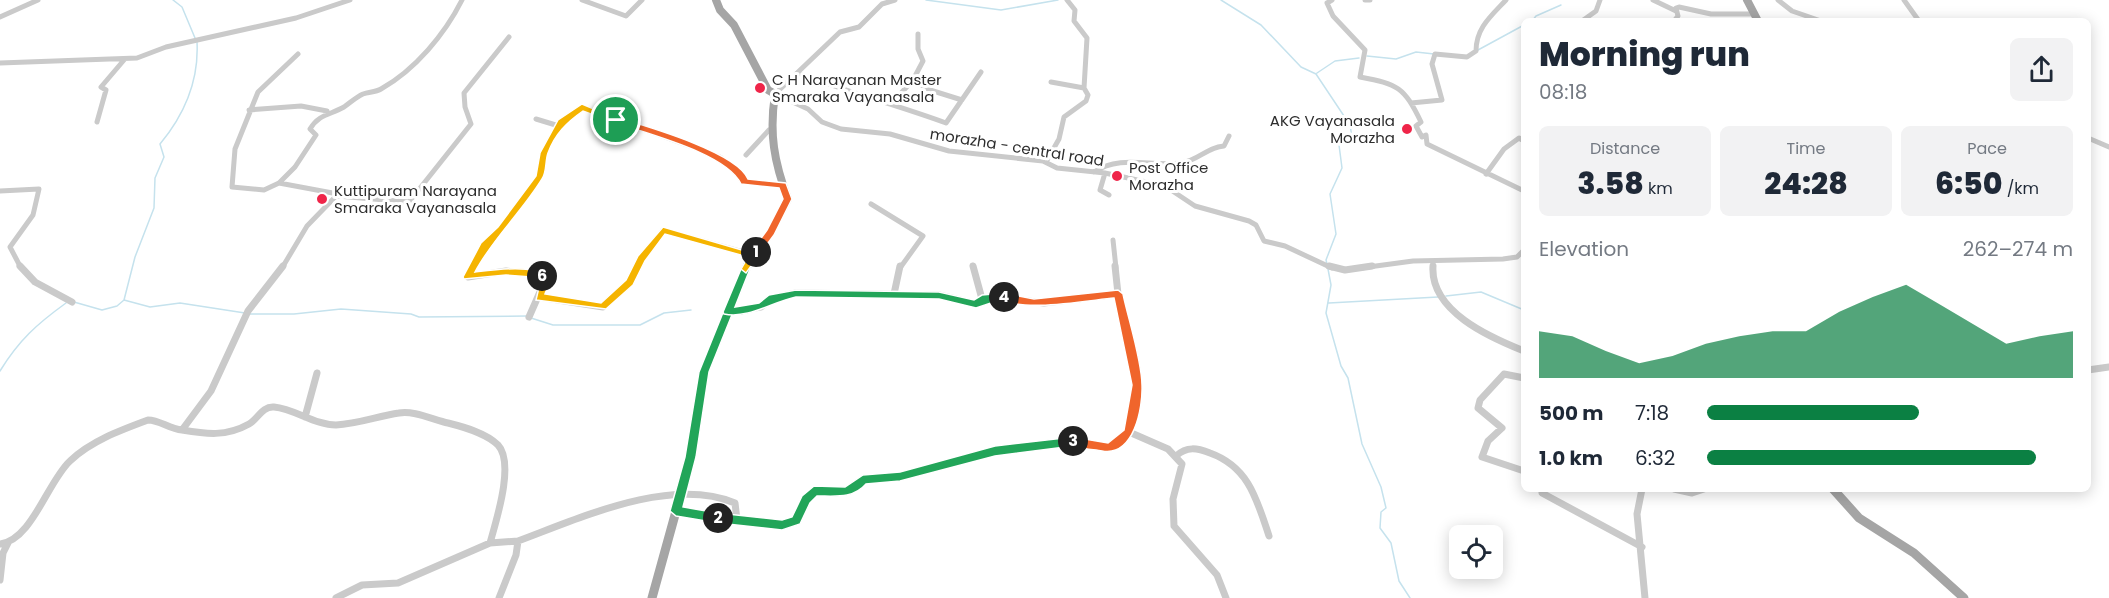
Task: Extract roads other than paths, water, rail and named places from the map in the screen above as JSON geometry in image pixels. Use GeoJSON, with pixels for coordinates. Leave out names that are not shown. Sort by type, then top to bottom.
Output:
{"type":"FeatureCollection","features":[{"type":"Feature","properties":{"kind":"main road"},"geometry":{"type":"LineString","coordinates":[[652,598],[691,457],[704,372],[754,255],[771,232],[788,199],[772,153],[769,129],[775,94],[768,90],[734,25],[720,10],[716,0]]}},
{"type":"Feature","properties":{"kind":"main road"},"geometry":{"type":"LineString","coordinates":[[1747,0],[1753,14],[1758,18]]}},
{"type":"Feature","properties":{"kind":"main road"},"geometry":{"type":"LineString","coordinates":[[1836,492],[1859,518],[1914,553],[1964,598]]}},
{"type":"Feature","properties":{"kind":"street"},"geometry":{"type":"LineString","coordinates":[[0,17],[38,0]]}},
{"type":"Feature","properties":{"kind":"street"},"geometry":{"type":"LineString","coordinates":[[0,63],[137,58],[166,47],[296,18],[350,0]]}},
{"type":"Feature","properties":{"kind":"street"},"geometry":{"type":"LineString","coordinates":[[298,54],[266,81],[249,110],[235,149],[230,185],[264,190],[279,183],[295,167],[316,135],[310,129],[313,124],[327,111],[339,109],[358,96],[381,89],[416,61],[454,18],[462,0]]}},
{"type":"Feature","properties":{"kind":"street"},"geometry":{"type":"LineString","coordinates":[[582,0],[626,16],[642,0]]}},
{"type":"Feature","properties":{"kind":"street"},"geometry":{"type":"LineString","coordinates":[[775,94],[840,32],[859,27],[880,2],[895,0]]}},
{"type":"Feature","properties":{"kind":"street"},"geometry":{"type":"LineString","coordinates":[[1046,162],[1059,139],[1064,117],[1086,101],[1089,95],[1084,88],[1087,38],[1074,21],[1075,10],[1067,0]]}},
{"type":"Feature","properties":{"kind":"street"},"geometry":{"type":"LineString","coordinates":[[1332,0],[1327,3],[1328,11],[1353,33],[1365,50],[1360,77],[1386,82],[1407,94],[1421,122],[1416,126],[1417,131],[1422,137],[1426,135],[1427,144],[1521,190]]}},
{"type":"Feature","properties":{"kind":"street"},"geometry":{"type":"LineString","coordinates":[[1365,0],[1370,0]]}},
{"type":"Feature","properties":{"kind":"street"},"geometry":{"type":"LineString","coordinates":[[1411,104],[1442,100],[1432,64],[1435,54],[1467,57],[1476,51],[1476,38],[1483,25],[1506,0]]}},
{"type":"Feature","properties":{"kind":"street"},"geometry":{"type":"LineString","coordinates":[[1586,18],[1596,11],[1600,0]]}},
{"type":"Feature","properties":{"kind":"street"},"geometry":{"type":"LineString","coordinates":[[1653,0],[1676,11],[1676,18]]}},
{"type":"Feature","properties":{"kind":"street"},"geometry":{"type":"LineString","coordinates":[[1778,0],[1792,11],[1812,18]]}},
{"type":"Feature","properties":{"kind":"street"},"geometry":{"type":"LineString","coordinates":[[1904,0],[1917,18]]}},
{"type":"Feature","properties":{"kind":"street"},"geometry":{"type":"LineString","coordinates":[[1676,11],[1676,8],[1683,7],[1711,14],[1753,14]]}},
{"type":"Feature","properties":{"kind":"street"},"geometry":{"type":"LineString","coordinates":[[892,103],[913,80],[923,61],[918,49],[918,34]]}},
{"type":"Feature","properties":{"kind":"street"},"geometry":{"type":"LineString","coordinates":[[279,183],[300,189],[338,194],[337,196],[409,202],[443,156],[471,124],[465,107],[464,93],[509,37]]}},
{"type":"Feature","properties":{"kind":"street"},"geometry":{"type":"LineString","coordinates":[[97,122],[106,90],[101,87],[124,60]]}},
{"type":"Feature","properties":{"kind":"street"},"geometry":{"type":"LineString","coordinates":[[798,73],[844,91],[892,103],[946,123],[981,72]]}},
{"type":"Feature","properties":{"kind":"street"},"geometry":{"type":"LineString","coordinates":[[913,80],[930,90],[962,100]]}},
{"type":"Feature","properties":{"kind":"street"},"geometry":{"type":"LineString","coordinates":[[1051,82],[1073,88],[1084,88]]}},
{"type":"Feature","properties":{"kind":"street","name":"morazha - central road"},"geometry":{"type":"LineString","coordinates":[[775,94],[808,109],[822,122],[841,129],[890,134],[949,151],[1000,154],[1046,162],[1057,168],[1105,173],[1165,186],[1195,206],[1249,221],[1256,225],[1264,241],[1285,246],[1334,269],[1433,261]]}},
{"type":"Feature","properties":{"kind":"street"},"geometry":{"type":"LineString","coordinates":[[249,110],[296,106],[322,108],[327,111]]}},
{"type":"Feature","properties":{"kind":"street"},"geometry":{"type":"LineString","coordinates":[[529,317],[547,276],[506,272],[468,277],[484,246],[501,229],[540,176],[544,153],[559,126],[582,107],[720,157],[740,172],[745,182],[783,186]]}},
{"type":"Feature","properties":{"kind":"street"},"geometry":{"type":"LineString","coordinates":[[536,119],[559,126]]}},
{"type":"Feature","properties":{"kind":"street"},"geometry":{"type":"LineString","coordinates":[[746,155],[769,129]]}},
{"type":"Feature","properties":{"kind":"street"},"geometry":{"type":"LineString","coordinates":[[1094,172],[1106,165],[1137,160],[1162,166],[1180,164],[1207,154],[1212,147],[1224,146],[1229,136]]}},
{"type":"Feature","properties":{"kind":"street"},"geometry":{"type":"LineString","coordinates":[[1486,174],[1504,149],[1519,138],[1521,139]]}},
{"type":"Feature","properties":{"kind":"street"},"geometry":{"type":"LineString","coordinates":[[2091,139],[2109,147]]}},
{"type":"Feature","properties":{"kind":"street"},"geometry":{"type":"LineString","coordinates":[[1105,173],[1100,190],[1109,195]]}},
{"type":"Feature","properties":{"kind":"street"},"geometry":{"type":"LineString","coordinates":[[0,191],[39,189],[39,203],[34,216],[10,248],[16,260],[34,283],[72,302]]}},
{"type":"Feature","properties":{"kind":"street"},"geometry":{"type":"LineString","coordinates":[[182,430],[211,391],[247,314],[282,268],[307,226],[337,196]]}},
{"type":"Feature","properties":{"kind":"street"},"geometry":{"type":"LineString","coordinates":[[871,204],[890,218],[923,236],[901,263],[894,294]]}},
{"type":"Feature","properties":{"kind":"street"},"geometry":{"type":"LineString","coordinates":[[539,297],[603,307],[630,283],[641,259],[663,230],[754,255]]}},
{"type":"Feature","properties":{"kind":"street"},"geometry":{"type":"LineString","coordinates":[[676,511],[782,525],[796,521],[806,499],[814,491],[845,492],[856,487],[863,479],[900,476],[983,453],[1012,448],[1076,441],[1108,447],[1118,443],[1129,432],[1137,385],[1118,294],[1113,240]]}},
{"type":"Feature","properties":{"kind":"street"},"geometry":{"type":"LineString","coordinates":[[1521,253],[1503,260],[1433,261],[1433,281],[1447,303],[1478,328],[1521,350]]}},
{"type":"Feature","properties":{"kind":"street"},"geometry":{"type":"LineString","coordinates":[[973,266],[982,299]]}},
{"type":"Feature","properties":{"kind":"street"},"geometry":{"type":"LineString","coordinates":[[728,312],[761,307],[773,298],[789,294],[939,295],[976,304],[982,299],[1000,296],[1034,303],[1118,294]]}},
{"type":"Feature","properties":{"kind":"street"},"geometry":{"type":"LineString","coordinates":[[2091,370],[2109,368]]}},
{"type":"Feature","properties":{"kind":"street"},"geometry":{"type":"LineString","coordinates":[[305,417],[317,373]]}},
{"type":"Feature","properties":{"kind":"street"},"geometry":{"type":"LineString","coordinates":[[1521,377],[1504,374],[1493,389],[1479,400],[1478,408],[1502,428],[1488,441],[1482,457],[1521,470]]}},
{"type":"Feature","properties":{"kind":"street"},"geometry":{"type":"LineString","coordinates":[[0,580],[4,543],[41,506],[55,479],[81,452],[117,431],[145,420],[164,423],[170,429],[214,435],[233,431],[250,423],[262,411],[273,407],[334,425],[379,419],[401,412],[448,422],[489,438],[500,447],[505,472],[500,506],[490,543]]}},
{"type":"Feature","properties":{"kind":"street"},"geometry":{"type":"LineString","coordinates":[[1129,432],[1146,437],[1176,456],[1182,464],[1173,499],[1174,526],[1217,574],[1226,598]]}},
{"type":"Feature","properties":{"kind":"street"},"geometry":{"type":"LineString","coordinates":[[1176,456],[1190,447],[1236,463],[1249,480],[1269,536]]}},
{"type":"Feature","properties":{"kind":"street"},"geometry":{"type":"LineString","coordinates":[[1542,492],[1562,501],[1625,540],[1642,547]]}},
{"type":"Feature","properties":{"kind":"street"},"geometry":{"type":"LineString","coordinates":[[1641,492],[1637,501],[1637,517],[1642,547],[1645,598]]}},
{"type":"Feature","properties":{"kind":"street"},"geometry":{"type":"LineString","coordinates":[[336,598],[362,585],[398,583],[490,543],[518,541],[608,508],[680,495],[712,495],[735,503],[737,520]]}},
{"type":"Feature","properties":{"kind":"street"},"geometry":{"type":"LineString","coordinates":[[499,598],[516,555],[518,541]]}},
{"type":"Feature","properties":{"kind":"waterway"},"geometry":{"type":"LineString","coordinates":[[173,0],[182,7],[195,38]]}},
{"type":"Feature","properties":{"kind":"waterway"},"geometry":{"type":"LineString","coordinates":[[926,0],[1001,10],[1058,0]]}},
{"type":"Feature","properties":{"kind":"waterway"},"geometry":{"type":"LineString","coordinates":[[1221,0],[1261,25],[1301,67],[1316,74],[1350,125],[1353,143],[1339,145],[1342,168],[1330,194],[1336,234],[1326,260],[1327,264]]}},
{"type":"Feature","properties":{"kind":"waterway"},"geometry":{"type":"LineString","coordinates":[[1534,18],[1561,5]]}},
{"type":"Feature","properties":{"kind":"waterway"},"geometry":{"type":"LineString","coordinates":[[1478,50],[1521,27]]}},
{"type":"Feature","properties":{"kind":"waterway"},"geometry":{"type":"LineString","coordinates":[[124,300],[135,257],[154,208],[155,178],[164,157],[160,144],[169,133],[188,96],[195,70],[197,42]]}},
{"type":"Feature","properties":{"kind":"waterway"},"geometry":{"type":"LineString","coordinates":[[1367,56],[1396,59],[1416,52],[1434,54]]}},
{"type":"Feature","properties":{"kind":"waterway"},"geometry":{"type":"LineString","coordinates":[[1317,73],[1335,61],[1359,58]]}},
{"type":"Feature","properties":{"kind":"waterway"},"geometry":{"type":"LineString","coordinates":[[1328,269],[1331,285],[1326,313],[1341,366],[1348,378],[1362,444],[1381,487],[1386,508],[1381,512],[1380,528],[1391,543],[1399,581],[1410,598]]}},
{"type":"Feature","properties":{"kind":"waterway"},"geometry":{"type":"LineString","coordinates":[[1446,296],[1481,292],[1521,309]]}},
{"type":"Feature","properties":{"kind":"waterway"},"geometry":{"type":"LineString","coordinates":[[1329,303],[1438,297]]}},
{"type":"Feature","properties":{"kind":"waterway"},"geometry":{"type":"LineString","coordinates":[[74,302],[102,310],[117,306],[124,300]]}},
{"type":"Feature","properties":{"kind":"waterway"},"geometry":{"type":"LineString","coordinates":[[124,300],[150,307],[180,303],[245,313]]}},
{"type":"Feature","properties":{"kind":"waterway"},"geometry":{"type":"LineString","coordinates":[[0,371],[29,333],[66,303]]}},
{"type":"Feature","properties":{"kind":"waterway"},"geometry":{"type":"LineString","coordinates":[[249,314],[294,314],[341,309],[411,314],[419,317],[527,316]]}},
{"type":"Feature","properties":{"kind":"waterway"},"geometry":{"type":"LineString","coordinates":[[531,318],[553,325],[640,325],[664,313],[691,310]]}},
{"type":"Feature","properties":{"kind":"place","name":"C H Narayanan Master Smaraka Vayanasala"},"geometry":{"type":"Point","coordinates":[760,88]}},
{"type":"Feature","properties":{"kind":"place","name":"AKG Vayanasala Morazha"},"geometry":{"type":"Point","coordinates":[1407,129]}},
{"type":"Feature","properties":{"kind":"place","name":"Post Office Morazha"},"geometry":{"type":"Point","coordinates":[1117,176]}},
{"type":"Feature","properties":{"kind":"place","name":"Kuttipuram Narayana Smaraka Vayanasala"},"geometry":{"type":"Point","coordinates":[322,199]}}]}
